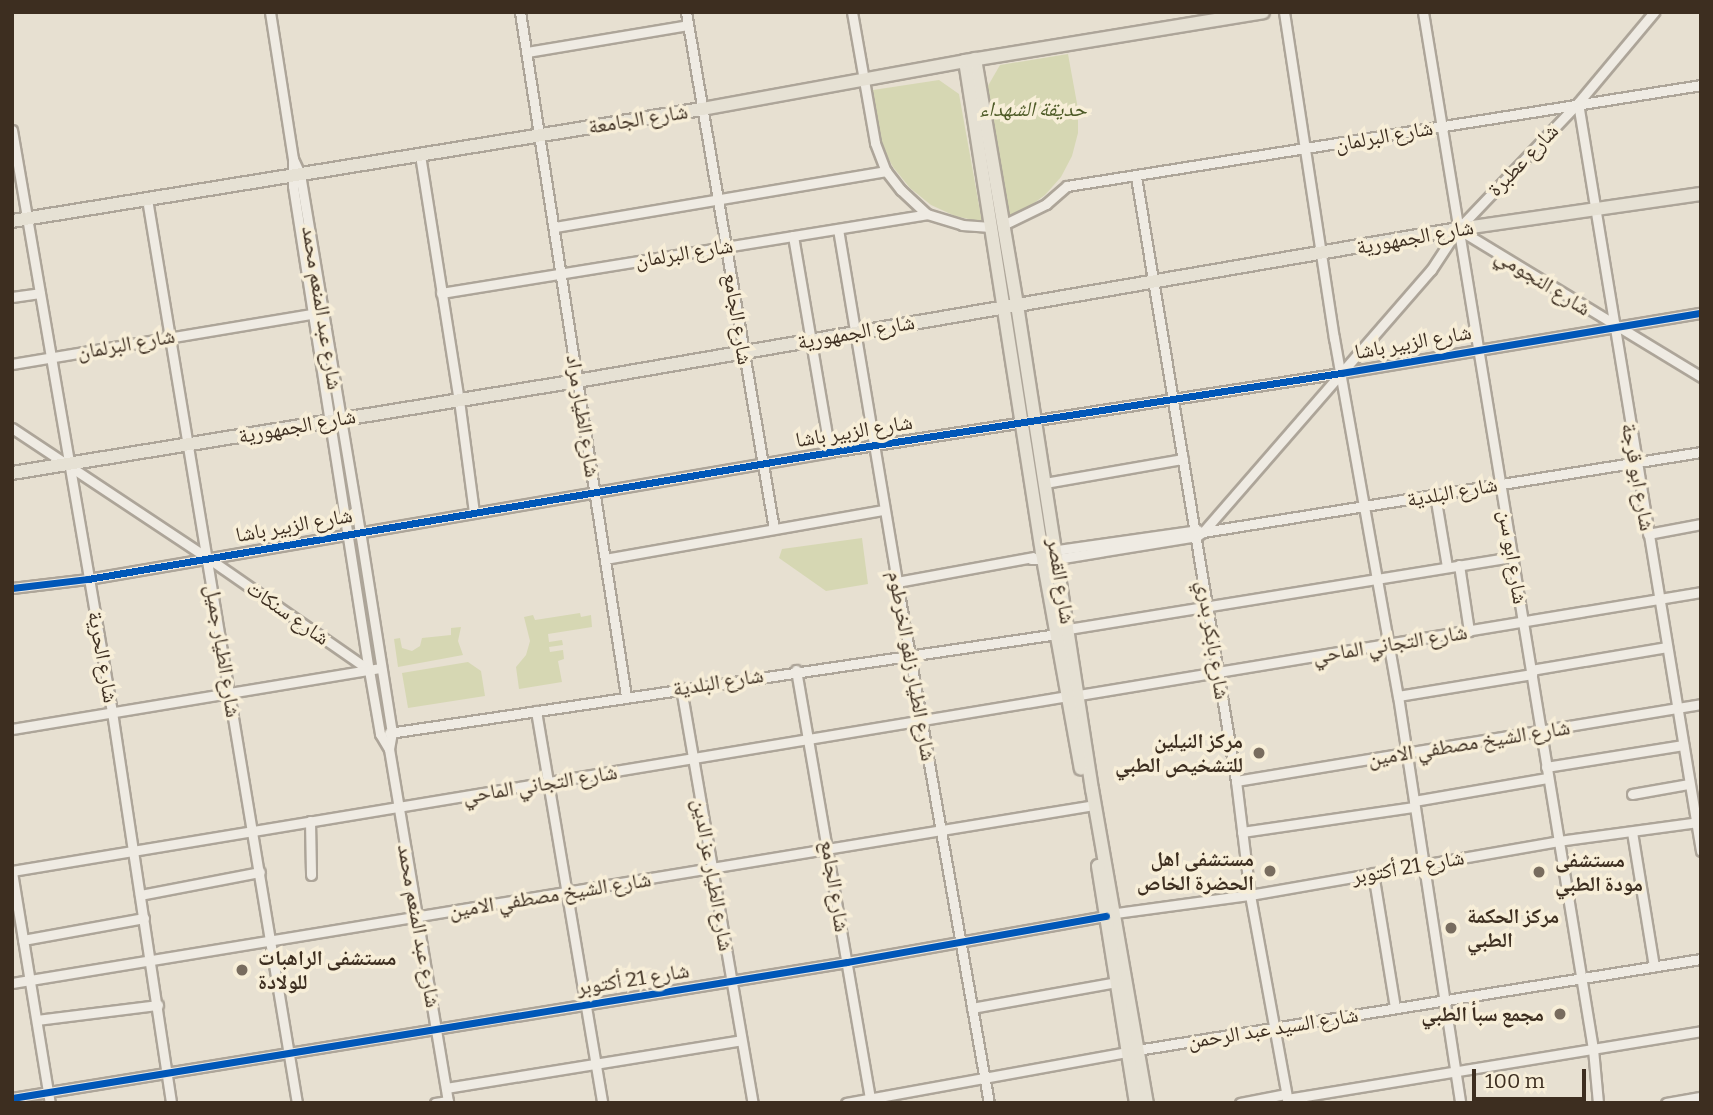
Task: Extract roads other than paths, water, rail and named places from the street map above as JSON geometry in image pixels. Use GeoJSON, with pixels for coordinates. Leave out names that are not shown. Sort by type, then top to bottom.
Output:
{"type":"FeatureCollection","features":[{"type":"Feature","properties":{"kind":"main road","name":"شارع الجامعة"},"geometry":{"type":"LineString","coordinates":[[12,221],[702,109],[970,60],[1264,12]]}},
{"type":"Feature","properties":{"kind":"main road","name":"شارع القصر"},"geometry":{"type":"LineString","coordinates":[[970,60],[1011,306],[1045,482],[1046,556]]}},
{"type":"Feature","properties":{"kind":"main road","name":"شارع الجمهورية"},"geometry":{"type":"LineString","coordinates":[[12,473],[578,381],[1322,255],[1458,229],[1596,207],[1701,194]]}},
{"type":"Feature","properties":{"kind":"main road","name":"شارع القصر"},"geometry":{"type":"LineString","coordinates":[[1011,306],[1021,422],[1092,789],[1131,1051],[1136,1103]]}},
{"type":"Feature","properties":{"kind":"main road","name":"شارع القصر"},"geometry":{"type":"LineString","coordinates":[[1074,695],[1088,806],[1111,915],[1116,982],[1131,1051],[1147,1103]]}},
{"type":"Feature","properties":{"kind":"street","name":"شارع عبد المنعم محمد"},"geometry":{"type":"LineString","coordinates":[[270,12],[336,419],[360,531],[392,732],[389,749],[448,1102]]}},
{"type":"Feature","properties":{"kind":"street","name":"شارع الطيار مراد"},"geometry":{"type":"LineString","coordinates":[[520,12],[626,696]]}},
{"type":"Feature","properties":{"kind":"street","name":"شارع الجامع"},"geometry":{"type":"LineString","coordinates":[[686,12],[774,529]]}},
{"type":"Feature","properties":{"kind":"street"},"geometry":{"type":"LineString","coordinates":[[852,12],[874,143],[886,170],[901,190],[927,214],[962,225],[997,226]]}},
{"type":"Feature","properties":{"kind":"street"},"geometry":{"type":"LineString","coordinates":[[1284,12],[1322,255],[1398,696],[1460,1103]]}},
{"type":"Feature","properties":{"kind":"street","name":"شارع ابو سن"},"geometry":{"type":"LineString","coordinates":[[1423,12],[1593,1049],[1598,1103]]}},
{"type":"Feature","properties":{"kind":"street","name":"شارع عطبرة"},"geometry":{"type":"LineString","coordinates":[[1198,532],[1431,270],[1458,229],[1578,103],[1654,12]]}},
{"type":"Feature","properties":{"kind":"street"},"geometry":{"type":"LineString","coordinates":[[527,52],[688,25]]}},
{"type":"Feature","properties":{"kind":"street","name":"شارع البرلمان"},"geometry":{"type":"LineString","coordinates":[[997,226],[1046,204],[1067,186],[1701,85]]}},
{"type":"Feature","properties":{"kind":"street","name":"شارع ابو قرجة"},"geometry":{"type":"LineString","coordinates":[[1578,103],[1596,207],[1612,326],[1701,851]]}},
{"type":"Feature","properties":{"kind":"street","name":"شارع الحرية"},"geometry":{"type":"LineString","coordinates":[[12,130],[112,712],[171,1103]]}},
{"type":"Feature","properties":{"kind":"street"},"geometry":{"type":"LineString","coordinates":[[420,155],[474,512]]}},
{"type":"Feature","properties":{"kind":"street"},"geometry":{"type":"LineString","coordinates":[[555,227],[886,170]]}},
{"type":"Feature","properties":{"kind":"street","name":"شارع بابكر بدري"},"geometry":{"type":"LineString","coordinates":[[1136,177],[1183,459],[1198,532],[1237,781],[1250,895],[1287,1099]]}},
{"type":"Feature","properties":{"kind":"street","name":"شارع الطيار جميل"},"geometry":{"type":"LineString","coordinates":[[147,199],[297,1103]]}},
{"type":"Feature","properties":{"kind":"street","name":"شارع البرلمان"},"geometry":{"type":"LineString","coordinates":[[441,293],[927,214]]}},
{"type":"Feature","properties":{"kind":"street","name":"شارع الطيار زلفو الخرطوم"},"geometry":{"type":"LineString","coordinates":[[838,229],[858,332],[884,510],[989,1103]]}},
{"type":"Feature","properties":{"kind":"street","name":"شارع النجومي"},"geometry":{"type":"LineString","coordinates":[[1458,229],[1612,326],[1701,377]]}},
{"type":"Feature","properties":{"kind":"street"},"geometry":{"type":"LineString","coordinates":[[793,236],[830,452]]}},
{"type":"Feature","properties":{"kind":"street"},"geometry":{"type":"LineString","coordinates":[[12,297],[40,293]]}},
{"type":"Feature","properties":{"kind":"street","name":"شارع البرلمان"},"geometry":{"type":"LineString","coordinates":[[12,363],[318,313]]}},
{"type":"Feature","properties":{"kind":"street","name":"شارع الزبير باشا"},"geometry":{"type":"LineString","coordinates":[[12,588],[88,579],[830,452],[1342,373],[1701,313]]}},
{"type":"Feature","properties":{"kind":"street","name":"شارع عبد المنعم محمد"},"geometry":{"type":"LineString","coordinates":[[336,419],[369,670],[380,734],[389,749]]}},
{"type":"Feature","properties":{"kind":"street","name":"شارع سنكات"},"geometry":{"type":"LineString","coordinates":[[12,428],[208,558],[369,670]]}},
{"type":"Feature","properties":{"kind":"street","name":"شارع البلدية"},"geometry":{"type":"LineString","coordinates":[[897,582],[1701,452]]}},
{"type":"Feature","properties":{"kind":"street"},"geometry":{"type":"LineString","coordinates":[[1045,482],[1183,459]]}},
{"type":"Feature","properties":{"kind":"street"},"geometry":{"type":"LineString","coordinates":[[1435,495],[1447,567]]}},
{"type":"Feature","properties":{"kind":"street"},"geometry":{"type":"LineString","coordinates":[[605,559],[884,510]]}},
{"type":"Feature","properties":{"kind":"street"},"geometry":{"type":"LineString","coordinates":[[1648,534],[1701,524]]}},
{"type":"Feature","properties":{"kind":"street","name":"شارع البلدية"},"geometry":{"type":"LineString","coordinates":[[380,734],[1063,631],[1513,557]]}},
{"type":"Feature","properties":{"kind":"street"},"geometry":{"type":"LineString","coordinates":[[1459,565],[1469,631]]}},
{"type":"Feature","properties":{"kind":"street","name":"شارع التجاني الماحي"},"geometry":{"type":"LineString","coordinates":[[12,872],[1701,592]]}},
{"type":"Feature","properties":{"kind":"street"},"geometry":{"type":"LineString","coordinates":[[359,595],[370,593]]}},
{"type":"Feature","properties":{"kind":"street"},"geometry":{"type":"LineString","coordinates":[[1398,696],[1667,648]]}},
{"type":"Feature","properties":{"kind":"street"},"geometry":{"type":"LineString","coordinates":[[12,729],[381,668]]}},
{"type":"Feature","properties":{"kind":"street","name":"شارع الجامع"},"geometry":{"type":"LineString","coordinates":[[796,670],[871,1101]]}},
{"type":"Feature","properties":{"kind":"street","name":"شارع الطيار عز الدين"},"geometry":{"type":"LineString","coordinates":[[681,688],[753,1103]]}},
{"type":"Feature","properties":{"kind":"street","name":"شارع الشيخ مصطفي الامين"},"geometry":{"type":"LineString","coordinates":[[1237,781],[1701,704]]}},
{"type":"Feature","properties":{"kind":"street"},"geometry":{"type":"LineString","coordinates":[[536,711],[602,1103]]}},
{"type":"Feature","properties":{"kind":"street"},"geometry":{"type":"LineString","coordinates":[[1546,767],[1683,745]]}},
{"type":"Feature","properties":{"kind":"street"},"geometry":{"type":"LineString","coordinates":[[1242,832],[1414,804],[1547,778]]}},
{"type":"Feature","properties":{"kind":"street"},"geometry":{"type":"LineString","coordinates":[[1632,794],[1689,784]]}},
{"type":"Feature","properties":{"kind":"street","name":"شارع الشيخ مصطفي الامين"},"geometry":{"type":"LineString","coordinates":[[12,983],[1088,806]]}},
{"type":"Feature","properties":{"kind":"street"},"geometry":{"type":"LineString","coordinates":[[310,821],[311,875]]}},
{"type":"Feature","properties":{"kind":"street","name":"شارع 21 أكتوبر"},"geometry":{"type":"LineString","coordinates":[[12,1098],[49,1098],[166,1074],[847,962],[1111,915],[1250,895],[1558,841],[1698,822]]}},
{"type":"Feature","properties":{"kind":"street"},"geometry":{"type":"LineString","coordinates":[[1632,832],[1654,966]]}},
{"type":"Feature","properties":{"kind":"street"},"geometry":{"type":"LineString","coordinates":[[12,872],[49,1098]]}},
{"type":"Feature","properties":{"kind":"street"},"geometry":{"type":"LineString","coordinates":[[140,895],[260,872]]}},
{"type":"Feature","properties":{"kind":"street"},"geometry":{"type":"LineString","coordinates":[[1373,873],[1395,1007]]}},
{"type":"Feature","properties":{"kind":"street"},"geometry":{"type":"LineString","coordinates":[[23,940],[144,918]]}},
{"type":"Feature","properties":{"kind":"street","name":"شارع السيد عبد الرحمن"},"geometry":{"type":"LineString","coordinates":[[846,1103],[871,1101],[1131,1051],[1701,959]]}},
{"type":"Feature","properties":{"kind":"street"},"geometry":{"type":"LineString","coordinates":[[972,1008],[1116,982]]}},
{"type":"Feature","properties":{"kind":"street"},"geometry":{"type":"LineString","coordinates":[[37,1020],[158,1005]]}},
{"type":"Feature","properties":{"kind":"street"},"geometry":{"type":"LineString","coordinates":[[1240,1103],[1287,1099],[1701,1031]]}},
{"type":"Feature","properties":{"kind":"street"},"geometry":{"type":"LineString","coordinates":[[446,1088],[741,1040]]}},
{"type":"Feature","properties":{"kind":"street"},"geometry":{"type":"LineString","coordinates":[[1666,1103],[1701,1097]]}},
{"type":"Feature","properties":{"kind":"street"},"geometry":{"type":"LineString","coordinates":[[435,1103],[448,1102]]}},
{"type":"Feature","properties":{"kind":"place","name":"مركز النيلين للتشخيص الطبي"},"geometry":{"type":"Point","coordinates":[1259,753]}},
{"type":"Feature","properties":{"kind":"place","name":"مستشفى اهل الحضرة الخاص"},"geometry":{"type":"Point","coordinates":[1270,871]}},
{"type":"Feature","properties":{"kind":"place","name":"مستشفى مودة الطبي"},"geometry":{"type":"Point","coordinates":[1539,872]}},
{"type":"Feature","properties":{"kind":"place","name":"مركز الحكمة الطبي"},"geometry":{"type":"Point","coordinates":[1451,928]}},
{"type":"Feature","properties":{"kind":"place","name":"مستشفى الراهبات للولادة"},"geometry":{"type":"Point","coordinates":[242,970]}},
{"type":"Feature","properties":{"kind":"place","name":"مجمع سبأ الطبي"},"geometry":{"type":"Point","coordinates":[1560,1014]}},
{"type":"Feature","properties":{"kind":"park label","name":"حديقة الشهداء"},"geometry":{"type":"Point","coordinates":[1033,109]}}]}
